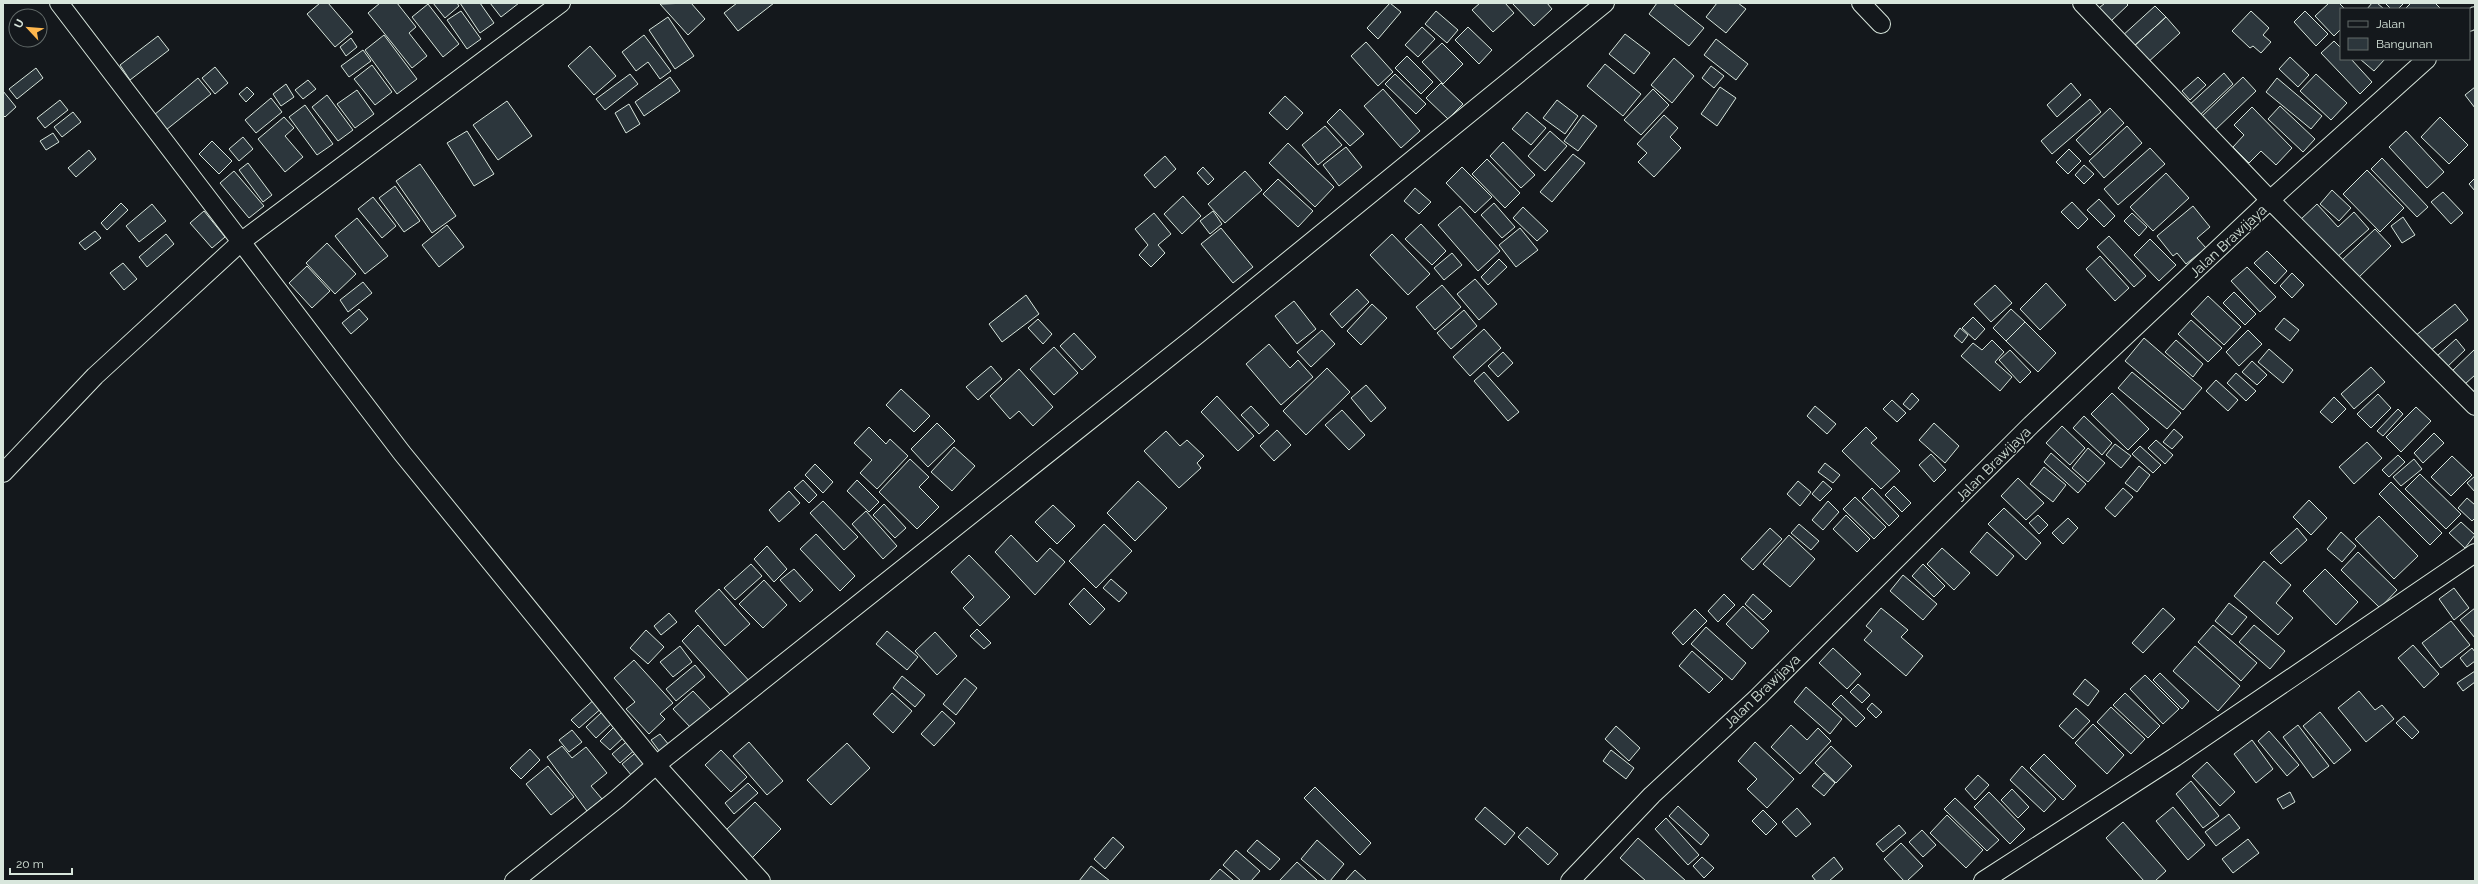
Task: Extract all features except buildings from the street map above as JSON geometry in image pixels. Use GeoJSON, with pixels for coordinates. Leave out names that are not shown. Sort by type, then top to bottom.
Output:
{"type":"FeatureCollection","features":[{"type":"Feature","properties":{"kind":"street"},"geometry":{"type":"LineString","coordinates":[[59,3],[242,241],[402,453],[656,765],[761,881]]}},
{"type":"Feature","properties":{"kind":"street"},"geometry":{"type":"LineString","coordinates":[[3,473],[95,376],[242,241],[562,3]]}},
{"type":"Feature","properties":{"kind":"street"},"geometry":{"type":"LineString","coordinates":[[1861,3],[1881,24]]}},
{"type":"Feature","properties":{"kind":"street"},"geometry":{"type":"LineString","coordinates":[[2082,3],[2270,200],[2475,406]]}},
{"type":"Feature","properties":{"kind":"street"},"geometry":{"type":"LineString","coordinates":[[514,881],[617,799],[656,765],[1197,335],[1603,4]]}},
{"type":"Feature","properties":{"kind":"street","name":"Jalan Brawijaya"},"geometry":{"type":"LineString","coordinates":[[1570,881],[1652,795],[1758,697],[2031,425],[2270,200],[2427,60]]}},
{"type":"Feature","properties":{"kind":"street"},"geometry":{"type":"LineString","coordinates":[[1983,881],[2181,753],[2475,553]]}}]}
